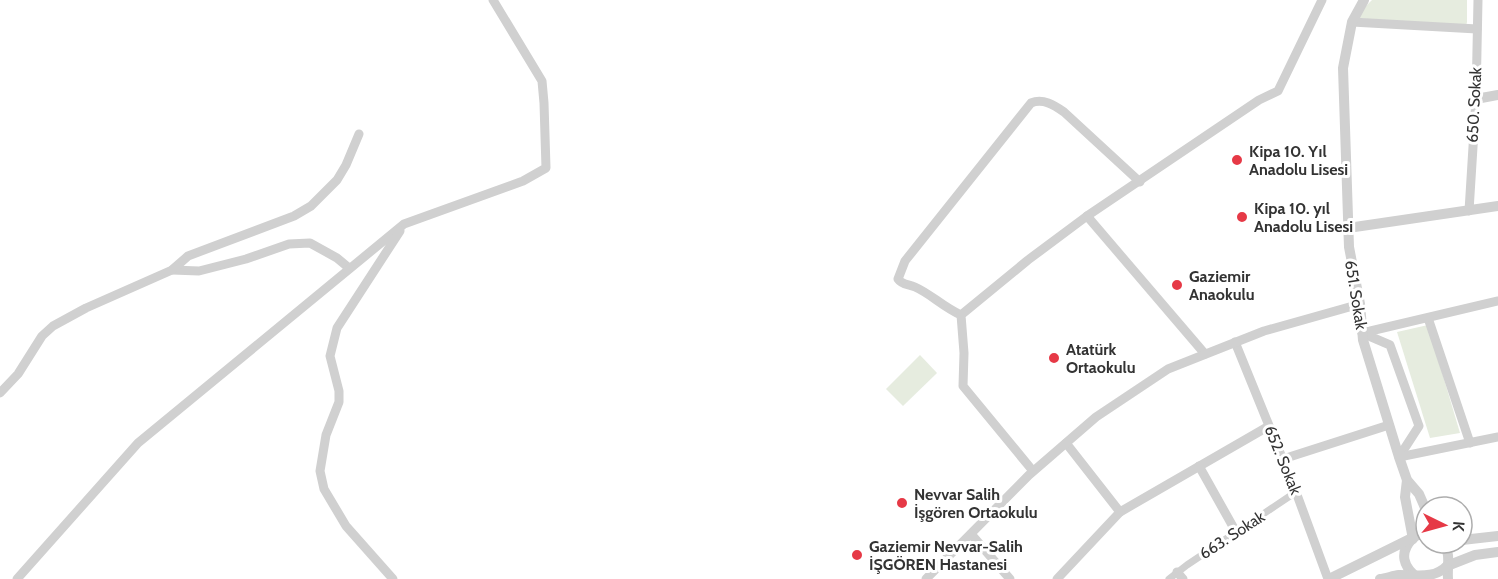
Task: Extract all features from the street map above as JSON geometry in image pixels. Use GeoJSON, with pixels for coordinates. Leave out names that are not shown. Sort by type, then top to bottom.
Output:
{"type":"FeatureCollection","features":[{"type":"Feature","properties":{"kind":"street"},"geometry":{"type":"LineString","coordinates":[[16,579],[138,443],[404,224],[523,181],[546,168],[542,81],[493,0]]}},
{"type":"Feature","properties":{"kind":"street"},"geometry":{"type":"LineString","coordinates":[[961,315],[1028,260],[1087,216],[1259,100],[1278,91],[1322,0]]}},
{"type":"Feature","properties":{"kind":"street","name":"651. Sokak"},"geometry":{"type":"LineString","coordinates":[[1364,0],[1352,22],[1343,68],[1349,247],[1360,304],[1362,333],[1407,480]]}},
{"type":"Feature","properties":{"kind":"street","name":"650. Sokak"},"geometry":{"type":"LineString","coordinates":[[1468,211],[1476,99],[1478,0]]}},
{"type":"Feature","properties":{"kind":"street"},"geometry":{"type":"LineString","coordinates":[[1352,22],[1477,29]]}},
{"type":"Feature","properties":{"kind":"street"},"geometry":{"type":"LineString","coordinates":[[1476,99],[1498,95]]}},
{"type":"Feature","properties":{"kind":"street"},"geometry":{"type":"LineString","coordinates":[[961,315],[945,308],[914,286],[900,283],[898,274],[905,261],[1031,103],[1043,101],[1064,112],[1140,182]]}},
{"type":"Feature","properties":{"kind":"street"},"geometry":{"type":"LineString","coordinates":[[0,393],[18,374],[42,336],[53,326],[86,308],[172,270],[188,256],[294,216],[311,206],[337,180],[359,134]]}},
{"type":"Feature","properties":{"kind":"street"},"geometry":{"type":"LineString","coordinates":[[1348,228],[1498,206]]}},
{"type":"Feature","properties":{"kind":"street"},"geometry":{"type":"LineString","coordinates":[[1087,216],[1205,354]]}},
{"type":"Feature","properties":{"kind":"street"},"geometry":{"type":"LineString","coordinates":[[393,579],[346,526],[324,489],[320,471],[326,435],[339,402],[339,391],[330,356],[337,328],[404,224]]}},
{"type":"Feature","properties":{"kind":"street"},"geometry":{"type":"LineString","coordinates":[[172,270],[200,271],[246,259],[289,244],[309,243],[338,258],[349,268]]}},
{"type":"Feature","properties":{"kind":"street"},"geometry":{"type":"LineString","coordinates":[[1362,333],[1498,301]]}},
{"type":"Feature","properties":{"kind":"street"},"geometry":{"type":"LineString","coordinates":[[926,579],[1033,471],[1096,417],[1168,369],[1264,330],[1360,304]]}},
{"type":"Feature","properties":{"kind":"street"},"geometry":{"type":"LineString","coordinates":[[961,315],[964,353],[963,386],[1033,471]]}},
{"type":"Feature","properties":{"kind":"street"},"geometry":{"type":"LineString","coordinates":[[1428,318],[1470,443]]}},
{"type":"Feature","properties":{"kind":"street"},"geometry":{"type":"LineString","coordinates":[[1362,333],[1390,345],[1419,426],[1399,458]]}},
{"type":"Feature","properties":{"kind":"street","name":"652. Sokak"},"geometry":{"type":"LineString","coordinates":[[1235,342],[1296,492],[1328,579]]}},
{"type":"Feature","properties":{"kind":"street"},"geometry":{"type":"LineString","coordinates":[[1283,459],[1389,425]]}},
{"type":"Feature","properties":{"kind":"street"},"geometry":{"type":"LineString","coordinates":[[1057,579],[1120,512],[1269,426]]}},
{"type":"Feature","properties":{"kind":"street"},"geometry":{"type":"LineString","coordinates":[[1399,458],[1498,437]]}},
{"type":"Feature","properties":{"kind":"street"},"geometry":{"type":"LineString","coordinates":[[1066,443],[1120,512]]}},
{"type":"Feature","properties":{"kind":"street"},"geometry":{"type":"LineString","coordinates":[[1199,466],[1236,532]]}},
{"type":"Feature","properties":{"kind":"street"},"geometry":{"type":"LineString","coordinates":[[1407,480],[1419,495]]}},
{"type":"Feature","properties":{"kind":"street"},"geometry":{"type":"LineString","coordinates":[[1407,480],[1405,497],[1413,538]]}},
{"type":"Feature","properties":{"kind":"street","name":"663. Sokak"},"geometry":{"type":"LineString","coordinates":[[1169,579],[1180,576],[1236,532],[1296,492]]}},
{"type":"Feature","properties":{"kind":"street"},"geometry":{"type":"LineString","coordinates":[[971,534],[1010,579]]}},
{"type":"Feature","properties":{"kind":"street"},"geometry":{"type":"LineString","coordinates":[[1474,539],[1498,536]]}},
{"type":"Feature","properties":{"kind":"street"},"geometry":{"type":"LineString","coordinates":[[1413,538],[1407,544],[1404,559],[1406,567],[1418,578]]}},
{"type":"Feature","properties":{"kind":"street"},"geometry":{"type":"LineString","coordinates":[[1328,579],[1413,538]]}},
{"type":"Feature","properties":{"kind":"street"},"geometry":{"type":"LineString","coordinates":[[1380,579],[1398,575],[1431,579],[1443,572],[1447,566],[1475,555],[1498,552]]}},
{"type":"Feature","properties":{"kind":"street"},"geometry":{"type":"LineString","coordinates":[[1448,555],[1448,579]]}},
{"type":"Feature","properties":{"kind":"shaded area"},"geometry":{"type":"Polygon","coordinates":[[[1372,0],[1467,0],[1466,26],[1354,18],[1372,0]]]}},
{"type":"Feature","properties":{"kind":"shaded area"},"geometry":{"type":"Polygon","coordinates":[[[1428,325],[1460,433],[1430,438],[1397,332],[1428,325]]]}},
{"type":"Feature","properties":{"kind":"shaded area"},"geometry":{"type":"Polygon","coordinates":[[[920,355],[937,373],[903,406],[886,389],[920,355]]]}},
{"type":"Feature","properties":{"kind":"place","name":"Kipa 10. Yıl Anadolu Lisesi"},"geometry":{"type":"Point","coordinates":[1237,160]}},
{"type":"Feature","properties":{"kind":"place","name":"Kipa 10. yıl Anadolu Lisesi"},"geometry":{"type":"Point","coordinates":[1242,217]}},
{"type":"Feature","properties":{"kind":"place","name":"Gaziemir Anaokulu"},"geometry":{"type":"Point","coordinates":[1177,285]}},
{"type":"Feature","properties":{"kind":"place","name":"Atatürk Ortaokulu"},"geometry":{"type":"Point","coordinates":[1054,358]}},
{"type":"Feature","properties":{"kind":"place","name":"Nevvar Salih İşgören Ortaokulu"},"geometry":{"type":"Point","coordinates":[902,503]}},
{"type":"Feature","properties":{"kind":"place","name":"Gaziemir Nevvar-Salih İŞGÖREN Hastanesi"},"geometry":{"type":"Point","coordinates":[857,555]}}]}
